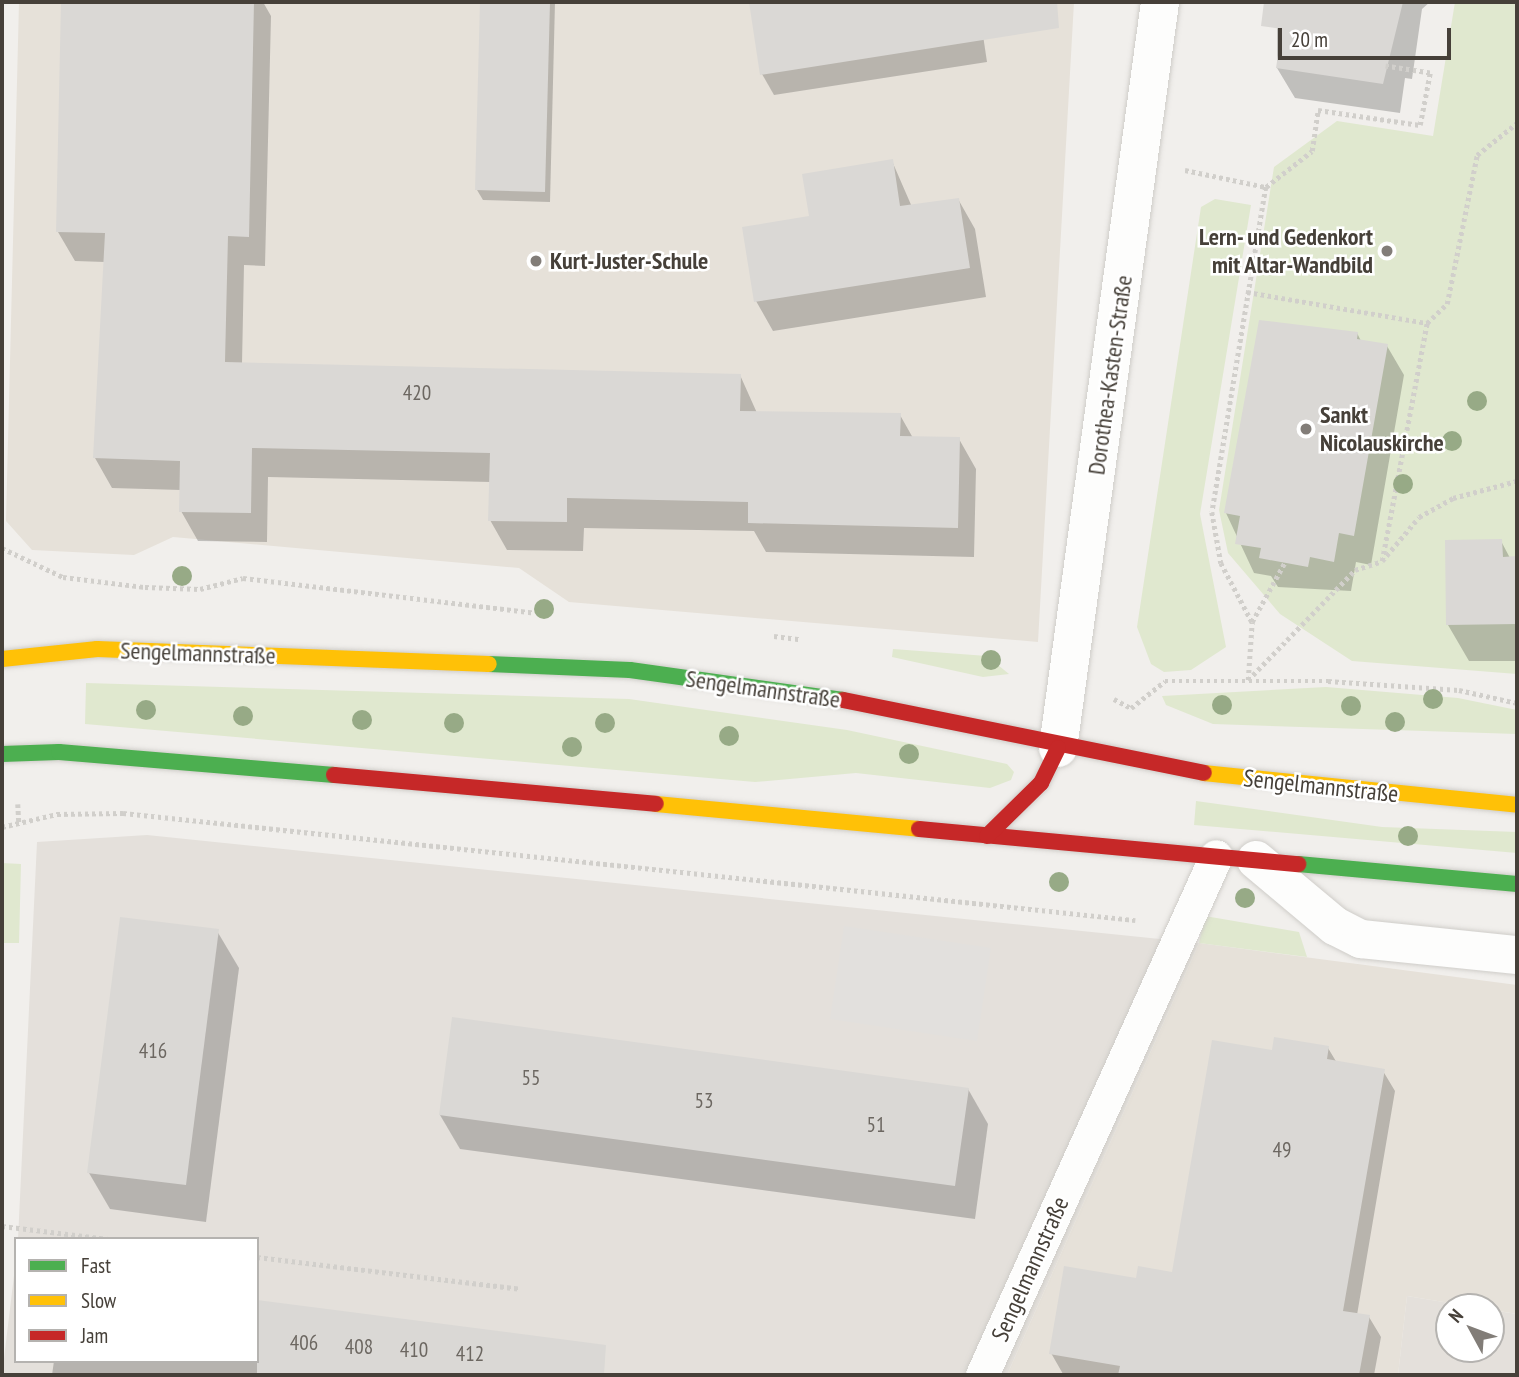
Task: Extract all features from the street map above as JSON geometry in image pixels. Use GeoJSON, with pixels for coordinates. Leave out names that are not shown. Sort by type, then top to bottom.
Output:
{"type":"FeatureCollection","features":[{"type":"Feature","properties":{"kind":"main road","name":"Sengelmannstraße"},"geometry":{"type":"LineString","coordinates":[[2,659],[97,649],[630,670],[853,701],[1058,748],[1201,775],[1517,805]]}},
{"type":"Feature","properties":{"kind":"main road"},"geometry":{"type":"LineString","coordinates":[[987,836],[1041,783],[1058,748]]}},
{"type":"Feature","properties":{"kind":"main road"},"geometry":{"type":"LineString","coordinates":[[2,754],[59,752],[252,767],[1517,884]]}},
{"type":"Feature","properties":{"kind":"street","name":"Dorothea-Kasten-Straße"},"geometry":{"type":"LineString","coordinates":[[1058,748],[1160,2]]}},
{"type":"Feature","properties":{"kind":"street"},"geometry":{"type":"LineString","coordinates":[[1256,860],[1335,926],[1361,939],[1517,955]]}},
{"type":"Feature","properties":{"kind":"lane","name":"Sengelmannstraße"},"geometry":{"type":"LineString","coordinates":[[982,1375],[1216,856]]}},
{"type":"Feature","properties":{"kind":"path"},"geometry":{"type":"LineString","coordinates":[[1252,622],[1221,563],[1212,512],[1266,187],[1312,151],[1318,110],[1420,125],[1430,73],[1386,66]]}},
{"type":"Feature","properties":{"kind":"path"},"geometry":{"type":"LineString","coordinates":[[1382,561],[1427,323],[1447,304],[1477,155],[1517,123]]}},
{"type":"Feature","properties":{"kind":"path"},"geometry":{"type":"LineString","coordinates":[[1139,161],[1266,187]]}},
{"type":"Feature","properties":{"kind":"path"},"geometry":{"type":"LineString","coordinates":[[1247,292],[1427,323]]}},
{"type":"Feature","properties":{"kind":"path"},"geometry":{"type":"LineString","coordinates":[[1248,681],[1355,570],[1382,561],[1419,517],[1453,498],[1517,481]]}},
{"type":"Feature","properties":{"kind":"path"},"geometry":{"type":"LineString","coordinates":[[2,548],[63,577],[118,579],[200,589],[243,578]]}},
{"type":"Feature","properties":{"kind":"path"},"geometry":{"type":"LineString","coordinates":[[1248,681],[1252,622],[1285,562]]}},
{"type":"Feature","properties":{"kind":"path"},"geometry":{"type":"LineString","coordinates":[[1130,708],[1165,681],[1248,681],[1459,690],[1517,703]]}},
{"type":"Feature","properties":{"kind":"path"},"geometry":{"type":"LineString","coordinates":[[18,799],[19,824]]}},
{"type":"Feature","properties":{"kind":"path"},"geometry":{"type":"LineString","coordinates":[[2,827],[57,814],[123,813],[1188,923]]}},
{"type":"Feature","properties":{"kind":"path"},"geometry":{"type":"LineString","coordinates":[[2,1226],[92,1237]]}},
{"type":"Feature","properties":{"kind":"path"},"geometry":{"type":"LineString","coordinates":[[259,1257],[520,1289]]}},
{"type":"Feature","properties":{"kind":"shaded area","name":"Kurt-Juster-Schule"},"geometry":{"type":"Polygon","coordinates":[[[19,2],[1074,2],[1038,642],[569,602],[519,568],[173,537],[134,555],[32,550],[6,521],[19,2]]]}},
{"type":"Feature","properties":{"kind":"shaded area"},"geometry":{"type":"Polygon","coordinates":[[[147,835],[1199,943],[1007,1375],[2,1375],[14,1276],[14,1363],[259,1363],[259,1237],[18,1237],[37,842],[147,835]]]}},
{"type":"Feature","properties":{"kind":"shaded area"},"geometry":{"type":"Polygon","coordinates":[[[844,926],[991,948],[977,1041],[830,1019],[844,926]]]}},
{"type":"Feature","properties":{"kind":"shaded area"},"geometry":{"type":"Polygon","coordinates":[[[1199,943],[1517,985],[1517,1314],[1505,1312],[1505,1293],[1435,1293],[1435,1301],[1407,1296],[1398,1375],[1007,1375],[1199,943]]]}},
{"type":"Feature","properties":{"kind":"shaded area"},"geometry":{"type":"Polygon","coordinates":[[[1407,1296],[1435,1301],[1435,1363],[1505,1363],[1505,1312],[1517,1314],[1517,1375],[1398,1375],[1407,1296]]]}},
{"type":"Feature","properties":{"kind":"green space"},"geometry":{"type":"Polygon","coordinates":[[[1455,2],[1517,2],[1517,674],[1352,661],[1280,614],[1228,553],[1219,510],[1274,167],[1337,121],[1433,136],[1455,2]]]}},
{"type":"Feature","properties":{"kind":"green space"},"geometry":{"type":"Polygon","coordinates":[[[1215,199],[1251,205],[1200,514],[1226,647],[1191,670],[1164,672],[1151,664],[1137,627],[1201,207],[1215,199]]]}},
{"type":"Feature","properties":{"kind":"green space"},"geometry":{"type":"Polygon","coordinates":[[[893,649],[987,656],[1009,674],[983,677],[892,657],[893,649]]]}},
{"type":"Feature","properties":{"kind":"green space"},"geometry":{"type":"Polygon","coordinates":[[[86,683],[629,699],[847,730],[1007,764],[1014,772],[1011,780],[990,788],[856,773],[755,782],[85,724],[86,683]]]}},
{"type":"Feature","properties":{"kind":"green space"},"geometry":{"type":"Polygon","coordinates":[[[1326,687],[1458,698],[1517,710],[1517,734],[1213,724],[1166,705],[1162,696],[1326,687]]]}},
{"type":"Feature","properties":{"kind":"green space"},"geometry":{"type":"Polygon","coordinates":[[[1196,801],[1382,827],[1517,832],[1517,853],[1194,825],[1196,801]]]}},
{"type":"Feature","properties":{"kind":"green space"},"geometry":{"type":"Polygon","coordinates":[[[2,863],[21,864],[19,943],[2,943],[2,863]]]}},
{"type":"Feature","properties":{"kind":"green space"},"geometry":{"type":"Polygon","coordinates":[[[1205,916],[1299,932],[1307,957],[1199,943],[1205,916]]]}},
{"type":"Feature","properties":{"kind":"building"},"geometry":{"type":"Polygon","coordinates":[[[61,2],[254,2],[249,237],[228,236],[225,362],[741,374],[740,411],[901,413],[900,436],[960,437],[958,528],[748,523],[748,502],[567,498],[567,522],[488,521],[490,453],[252,448],[251,513],[179,512],[180,461],[93,458],[105,233],[56,232],[61,2]]]}},
{"type":"Feature","properties":{"kind":"building"},"geometry":{"type":"Polygon","coordinates":[[[480,2],[550,2],[545,192],[475,190],[480,2]]]}},
{"type":"Feature","properties":{"kind":"building"},"geometry":{"type":"Polygon","coordinates":[[[749,2],[1057,2],[1059,28],[760,75],[749,2]]]}},
{"type":"Feature","properties":{"kind":"building"},"geometry":{"type":"Polygon","coordinates":[[[1264,2],[1403,2],[1383,84],[1276,68],[1282,29],[1261,26],[1264,2]]]}},
{"type":"Feature","properties":{"kind":"building"},"geometry":{"type":"Polygon","coordinates":[[[893,159],[900,206],[959,198],[970,268],[754,302],[742,227],[809,216],[802,174],[893,159]]]}},
{"type":"Feature","properties":{"kind":"building","name":"Sankt Nicolauskirche"},"geometry":{"type":"Polygon","coordinates":[[[1259,320],[1358,332],[1357,339],[1388,344],[1354,536],[1339,533],[1334,562],[1310,557],[1308,567],[1259,558],[1261,548],[1235,544],[1240,516],[1224,513],[1259,320]]]}},
{"type":"Feature","properties":{"kind":"building"},"geometry":{"type":"Polygon","coordinates":[[[1502,539],[1503,557],[1517,556],[1517,624],[1446,625],[1445,540],[1502,539]]]}},
{"type":"Feature","properties":{"kind":"building"},"geometry":{"type":"Polygon","coordinates":[[[120,917],[219,929],[186,1185],[87,1173],[120,917]]]}},
{"type":"Feature","properties":{"kind":"building"},"geometry":{"type":"Polygon","coordinates":[[[452,1017],[969,1088],[955,1186],[439,1115],[452,1017]]]}},
{"type":"Feature","properties":{"kind":"building"},"geometry":{"type":"Polygon","coordinates":[[[1274,1037],[1329,1046],[1327,1059],[1385,1069],[1343,1311],[1370,1315],[1359,1375],[1118,1375],[1120,1366],[1049,1354],[1064,1266],[1136,1278],[1138,1266],[1172,1272],[1212,1040],[1272,1050],[1274,1037]]]}},
{"type":"Feature","properties":{"kind":"building"},"geometry":{"type":"Polygon","coordinates":[[[259,1300],[606,1345],[604,1375],[257,1375],[259,1300]]]}},
{"type":"Feature","properties":{"kind":"traffic: fast"},"geometry":{"type":"LineString","coordinates":[[489,664],[630,670],[843,700]]}},
{"type":"Feature","properties":{"kind":"traffic: fast"},"geometry":{"type":"LineString","coordinates":[[2,754],[59,752],[334,775]]}},
{"type":"Feature","properties":{"kind":"traffic: fast"},"geometry":{"type":"LineString","coordinates":[[1298,864],[1517,884]]}},
{"type":"Feature","properties":{"kind":"traffic: slow"},"geometry":{"type":"LineString","coordinates":[[2,659],[97,649],[489,664]]}},
{"type":"Feature","properties":{"kind":"traffic: slow"},"geometry":{"type":"LineString","coordinates":[[1204,773],[1517,805]]}},
{"type":"Feature","properties":{"kind":"traffic: slow"},"geometry":{"type":"LineString","coordinates":[[656,804],[919,829]]}},
{"type":"Feature","properties":{"kind":"traffic: jam"},"geometry":{"type":"LineString","coordinates":[[843,700],[1204,773]]}},
{"type":"Feature","properties":{"kind":"traffic: jam"},"geometry":{"type":"LineString","coordinates":[[987,836],[1041,783],[1058,748]]}},
{"type":"Feature","properties":{"kind":"traffic: jam"},"geometry":{"type":"LineString","coordinates":[[334,775],[656,804]]}},
{"type":"Feature","properties":{"kind":"traffic: jam"},"geometry":{"type":"LineString","coordinates":[[919,829],[1298,864]]}},
{"type":"Feature","properties":{"kind":"place","name":"Lern- und Gedenkort mit Altar-Wandbild"},"geometry":{"type":"Point","coordinates":[1387,251]}},
{"type":"Feature","properties":{"kind":"place","name":"Kurt-Juster-Schule"},"geometry":{"type":"Point","coordinates":[536,261]}},
{"type":"Feature","properties":{"kind":"place","name":"Sankt Nicolauskirche"},"geometry":{"type":"Point","coordinates":[1306,429]}}]}
